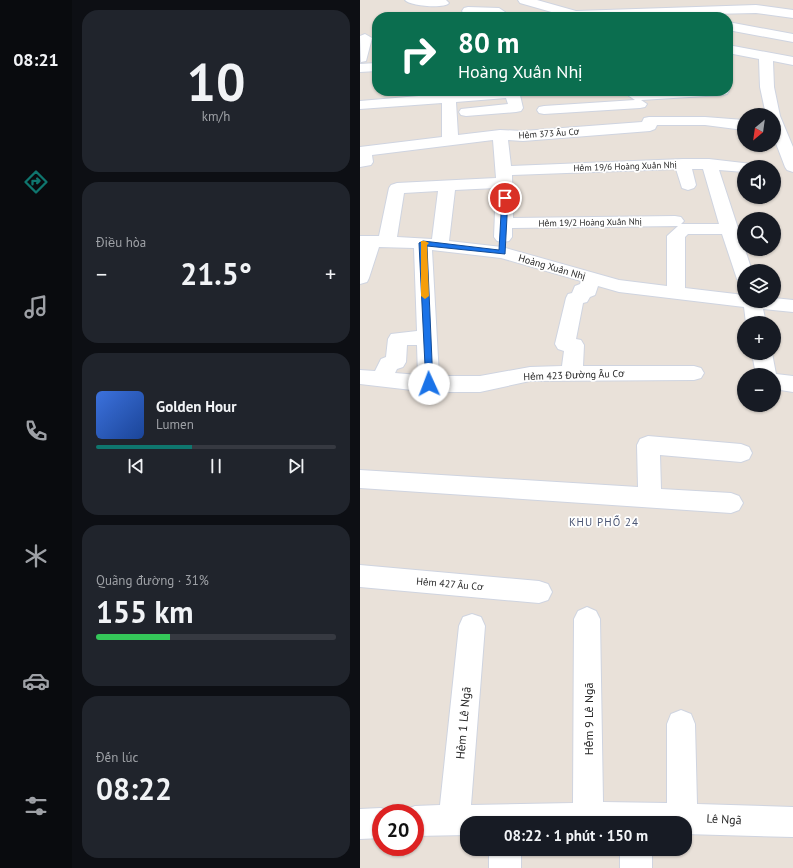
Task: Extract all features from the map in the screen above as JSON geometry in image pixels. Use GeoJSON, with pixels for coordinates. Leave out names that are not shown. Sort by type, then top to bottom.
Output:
{"type":"FeatureCollection","features":[{"type":"Feature","properties":{"kind":"street"},"geometry":{"type":"LineString","coordinates":[[411,0],[443,3]]}},
{"type":"Feature","properties":{"kind":"street"},"geometry":{"type":"LineString","coordinates":[[500,12],[506,0]]}},
{"type":"Feature","properties":{"kind":"street"},"geometry":{"type":"LineString","coordinates":[[524,0],[564,12]]}},
{"type":"Feature","properties":{"kind":"street"},"geometry":{"type":"LineString","coordinates":[[639,0],[645,12],[688,5],[762,9],[791,13]]}},
{"type":"Feature","properties":{"kind":"street"},"geometry":{"type":"LineString","coordinates":[[748,29],[762,9]]}},
{"type":"Feature","properties":{"kind":"street"},"geometry":{"type":"LineString","coordinates":[[468,11],[476,12]]}},
{"type":"Feature","properties":{"kind":"street"},"geometry":{"type":"LineString","coordinates":[[733,27],[793,38]]}},
{"type":"Feature","properties":{"kind":"street"},"geometry":{"type":"LineString","coordinates":[[360,58],[367,37]]}},
{"type":"Feature","properties":{"kind":"street"},"geometry":{"type":"LineString","coordinates":[[733,50],[793,61]]}},
{"type":"Feature","properties":{"kind":"street"},"geometry":{"type":"LineString","coordinates":[[766,57],[767,87],[772,108]]}},
{"type":"Feature","properties":{"kind":"street"},"geometry":{"type":"LineString","coordinates":[[360,68],[372,67]]}},
{"type":"Feature","properties":{"kind":"street"},"geometry":{"type":"LineString","coordinates":[[360,105],[449,101],[516,108],[513,96]]}},
{"type":"Feature","properties":{"kind":"street"},"geometry":{"type":"LineString","coordinates":[[544,110],[650,96]]}},
{"type":"Feature","properties":{"kind":"street"},"geometry":{"type":"LineString","coordinates":[[636,97],[649,121]]}},
{"type":"Feature","properties":{"kind":"street"},"geometry":{"type":"LineString","coordinates":[[449,101],[450,142]]}},
{"type":"Feature","properties":{"kind":"street","name":"Hẻm 373 Âu Cơ"},"geometry":{"type":"LineString","coordinates":[[360,162],[365,162],[364,151],[500,135],[524,148],[650,126],[649,121],[705,121],[737,125]]}},
{"type":"Feature","properties":{"kind":"street"},"geometry":{"type":"LineString","coordinates":[[500,135],[504,171],[505,223],[502,253]]}},
{"type":"Feature","properties":{"kind":"street"},"geometry":{"type":"LineString","coordinates":[[781,143],[789,169]]}},
{"type":"Feature","properties":{"kind":"street"},"geometry":{"type":"LineString","coordinates":[[360,278],[373,241],[397,188],[447,186],[504,171],[524,148]]}},
{"type":"Feature","properties":{"kind":"street"},"geometry":{"type":"LineString","coordinates":[[683,164],[688,185]]}},
{"type":"Feature","properties":{"kind":"street","name":"Hẻm 19/6 Hoàng Xuân Nhị"},"geometry":{"type":"LineString","coordinates":[[504,171],[683,164],[737,166]]}},
{"type":"Feature","properties":{"kind":"street"},"geometry":{"type":"LineString","coordinates":[[709,164],[741,264]]}},
{"type":"Feature","properties":{"kind":"street"},"geometry":{"type":"LineString","coordinates":[[429,384],[427,337],[431,244],[447,186]]}},
{"type":"Feature","properties":{"kind":"street","name":"Hẻm 19/2 Hoàng Xuân Nhị"},"geometry":{"type":"LineString","coordinates":[[505,223],[675,221]]}},
{"type":"Feature","properties":{"kind":"street"},"geometry":{"type":"LineString","coordinates":[[676,293],[676,236],[684,229],[730,229]]}},
{"type":"Feature","properties":{"kind":"street","name":"Hoàng Xuân Nhị"},"geometry":{"type":"LineString","coordinates":[[373,241],[431,244],[502,253],[619,286],[737,300]]}},
{"type":"Feature","properties":{"kind":"street"},"geometry":{"type":"LineString","coordinates":[[572,373],[574,345],[565,344],[575,298],[580,298],[582,290],[588,290],[591,278]]}},
{"type":"Feature","properties":{"kind":"street","name":"Hoàng Xuân Nhị"},"geometry":{"type":"LineString","coordinates":[[781,305],[793,306]]}},
{"type":"Feature","properties":{"kind":"street"},"geometry":{"type":"LineString","coordinates":[[383,379],[388,364],[396,362],[398,340],[427,337]]}},
{"type":"Feature","properties":{"kind":"street","name":"Hẻm 423 Đường Âu Cơ"},"geometry":{"type":"LineString","coordinates":[[360,377],[429,384],[480,384],[530,374],[694,373]]}},
{"type":"Feature","properties":{"kind":"street"},"geometry":{"type":"LineString","coordinates":[[781,382],[793,384]]}},
{"type":"Feature","properties":{"kind":"street"},"geometry":{"type":"LineString","coordinates":[[650,497],[648,445],[741,453]]}},
{"type":"Feature","properties":{"kind":"street"},"geometry":{"type":"LineString","coordinates":[[360,479],[731,503]]}},
{"type":"Feature","properties":{"kind":"street","name":"Hẻm 427 Âu Cơ"},"geometry":{"type":"LineString","coordinates":[[360,576],[540,592]]}},
{"type":"Feature","properties":{"kind":"street","name":"Hẻm 9 Lê Ngã"},"geometry":{"type":"LineString","coordinates":[[587,619],[588,816]]}},
{"type":"Feature","properties":{"kind":"street","name":"Hẻm 1 Lê Ngã"},"geometry":{"type":"LineString","coordinates":[[454,819],[472,626]]}},
{"type":"Feature","properties":{"kind":"street"},"geometry":{"type":"LineString","coordinates":[[681,724],[682,816]]}},
{"type":"Feature","properties":{"kind":"street","name":"Lê Ngã"},"geometry":{"type":"LineString","coordinates":[[692,817],[793,822]]}},
{"type":"Feature","properties":{"kind":"street","name":"Lê Ngã"},"geometry":{"type":"LineString","coordinates":[[424,821],[460,819]]}},
{"type":"Feature","properties":{"kind":"street"},"geometry":{"type":"LineString","coordinates":[[360,824],[372,823]]}},
{"type":"Feature","properties":{"kind":"street"},"geometry":{"type":"LineString","coordinates":[[505,856],[505,868]]}},
{"type":"Feature","properties":{"kind":"street"},"geometry":{"type":"LineString","coordinates":[[636,856],[636,868]]}},
{"type":"Feature","properties":{"kind":"slow traffic"},"geometry":{"type":"LineString","coordinates":[[425,243],[423,243],[425,296]]}},
{"type":"Feature","properties":{"kind":"district","name":"KHU PHỐ 24"},"geometry":{"type":"Point","coordinates":[604,522]}},
{"type":"Feature","properties":{"kind":"route"},"geometry":{"type":"LineString","coordinates":[[429,384],[423,243],[502,253],[505,198]]}}]}
